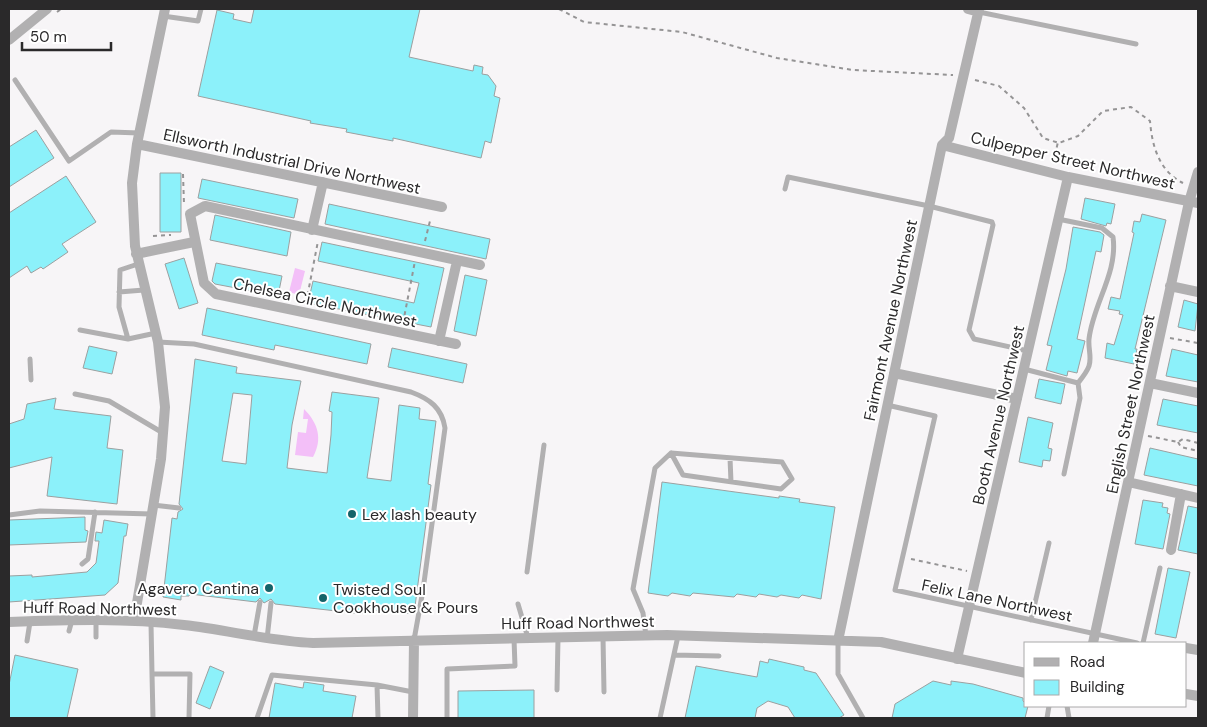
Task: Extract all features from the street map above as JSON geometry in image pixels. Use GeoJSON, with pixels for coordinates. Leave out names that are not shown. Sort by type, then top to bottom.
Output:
{"type":"FeatureCollection","features":[{"type":"Feature","properties":{"kind":"street"},"geometry":{"type":"LineString","coordinates":[[9,40],[47,9]]}},
{"type":"Feature","properties":{"kind":"street","name":"Fairmont Avenue Northwest"},"geometry":{"type":"LineString","coordinates":[[838,641],[942,145],[950,138],[975,10]]}},
{"type":"Feature","properties":{"kind":"street"},"geometry":{"type":"LineString","coordinates":[[134,622],[164,433],[163,376],[157,338],[137,259],[132,215],[132,183],[137,144],[164,13]]}},
{"type":"Feature","properties":{"kind":"street","name":"Ellsworth Industrial Drive Northwest"},"geometry":{"type":"LineString","coordinates":[[137,144],[442,206]]}},
{"type":"Feature","properties":{"kind":"street","name":"Culpepper Street Northwest"},"geometry":{"type":"LineString","coordinates":[[942,145],[1068,177],[1194,202]]}},
{"type":"Feature","properties":{"kind":"street","name":"English Street Northwest"},"geometry":{"type":"LineString","coordinates":[[1094,639],[1170,286],[1194,202],[1193,188],[1198,172]]}},
{"type":"Feature","properties":{"kind":"street","name":"Booth Avenue Northwest"},"geometry":{"type":"LineString","coordinates":[[957,659],[1068,177]]}},
{"type":"Feature","properties":{"kind":"street"},"geometry":{"type":"LineString","coordinates":[[312,230],[323,182]]}},
{"type":"Feature","properties":{"kind":"street","name":"Chelsea Circle Northwest"},"geometry":{"type":"LineString","coordinates":[[456,344],[216,294],[204,284],[194,242],[190,214],[205,206],[480,265]]}},
{"type":"Feature","properties":{"kind":"street"},"geometry":{"type":"LineString","coordinates":[[137,259],[194,242]]}},
{"type":"Feature","properties":{"kind":"street"},"geometry":{"type":"LineString","coordinates":[[439,341],[457,260]]}},
{"type":"Feature","properties":{"kind":"street"},"geometry":{"type":"LineString","coordinates":[[1170,286],[1198,292]]}},
{"type":"Feature","properties":{"kind":"street"},"geometry":{"type":"LineString","coordinates":[[894,373],[1017,399]]}},
{"type":"Feature","properties":{"kind":"street"},"geometry":{"type":"LineString","coordinates":[[1150,383],[1198,393]]}},
{"type":"Feature","properties":{"kind":"street"},"geometry":{"type":"LineString","coordinates":[[1128,482],[1198,498]]}},
{"type":"Feature","properties":{"kind":"street"},"geometry":{"type":"LineString","coordinates":[[1171,550],[1181,494]]}},
{"type":"Feature","properties":{"kind":"street","name":"Huff Road Northwest"},"geometry":{"type":"LineString","coordinates":[[9,622],[72,619],[185,625],[267,639],[313,643],[646,636],[881,642],[1024,673]]}},
{"type":"Feature","properties":{"kind":"street"},"geometry":{"type":"LineString","coordinates":[[413,718],[414,640]]}},
{"type":"Feature","properties":{"kind":"lane"},"geometry":{"type":"LineString","coordinates":[[164,13],[198,21],[202,9]]}},
{"type":"Feature","properties":{"kind":"lane"},"geometry":{"type":"LineString","coordinates":[[975,10],[1136,44]]}},
{"type":"Feature","properties":{"kind":"lane"},"geometry":{"type":"LineString","coordinates":[[15,80],[69,161],[111,132],[140,132]]}},
{"type":"Feature","properties":{"kind":"lane"},"geometry":{"type":"LineString","coordinates":[[785,189],[788,177],[930,206],[992,222],[993,225],[969,330],[974,338],[1028,351]]}},
{"type":"Feature","properties":{"kind":"lane"},"geometry":{"type":"LineString","coordinates":[[1058,219],[1102,228],[1113,237],[1114,246],[1107,282],[1096,309],[1089,340],[1091,355],[1089,368],[1078,383],[1080,398],[1064,474]]}},
{"type":"Feature","properties":{"kind":"lane"},"geometry":{"type":"LineString","coordinates":[[128,339],[119,307],[120,270],[137,259]]}},
{"type":"Feature","properties":{"kind":"lane"},"geometry":{"type":"LineString","coordinates":[[119,292],[144,290]]}},
{"type":"Feature","properties":{"kind":"lane"},"geometry":{"type":"LineString","coordinates":[[80,330],[128,339],[157,338],[194,344],[412,392],[428,399],[443,414],[445,428],[423,590],[414,640]]}},
{"type":"Feature","properties":{"kind":"lane"},"geometry":{"type":"LineString","coordinates":[[30,359],[31,380]]}},
{"type":"Feature","properties":{"kind":"lane"},"geometry":{"type":"LineString","coordinates":[[1024,369],[1078,383]]}},
{"type":"Feature","properties":{"kind":"lane"},"geometry":{"type":"LineString","coordinates":[[75,394],[110,401],[164,433]]}},
{"type":"Feature","properties":{"kind":"lane","name":"Felix Lane Northwest"},"geometry":{"type":"LineString","coordinates":[[887,405],[935,416],[894,590],[1031,620],[1094,639],[1126,642]]}},
{"type":"Feature","properties":{"kind":"lane"},"geometry":{"type":"LineString","coordinates":[[527,572],[544,445]]}},
{"type":"Feature","properties":{"kind":"lane"},"geometry":{"type":"LineString","coordinates":[[646,636],[643,613],[634,589],[655,468],[671,453],[782,462],[792,478],[781,489],[683,475],[671,453]]}},
{"type":"Feature","properties":{"kind":"lane"},"geometry":{"type":"LineString","coordinates":[[730,458],[731,482]]}},
{"type":"Feature","properties":{"kind":"lane"},"geometry":{"type":"LineString","coordinates":[[9,515],[40,511],[95,512],[179,508]]}},
{"type":"Feature","properties":{"kind":"lane"},"geometry":{"type":"LineString","coordinates":[[82,564],[88,559],[95,512]]}},
{"type":"Feature","properties":{"kind":"lane"},"geometry":{"type":"LineString","coordinates":[[1031,620],[1049,543]]}},
{"type":"Feature","properties":{"kind":"lane"},"geometry":{"type":"LineString","coordinates":[[1143,642],[1160,568]]}},
{"type":"Feature","properties":{"kind":"lane"},"geometry":{"type":"LineString","coordinates":[[254,637],[260,602]]}},
{"type":"Feature","properties":{"kind":"lane"},"geometry":{"type":"LineString","coordinates":[[267,639],[271,603]]}},
{"type":"Feature","properties":{"kind":"lane"},"geometry":{"type":"LineString","coordinates":[[518,604],[528,638]]}},
{"type":"Feature","properties":{"kind":"lane"},"geometry":{"type":"LineString","coordinates":[[257,617],[269,618]]}},
{"type":"Feature","properties":{"kind":"lane"},"geometry":{"type":"LineString","coordinates":[[69,631],[72,619]]}},
{"type":"Feature","properties":{"kind":"lane"},"geometry":{"type":"LineString","coordinates":[[96,620],[96,637]]}},
{"type":"Feature","properties":{"kind":"lane"},"geometry":{"type":"LineString","coordinates":[[27,641],[30,621]]}},
{"type":"Feature","properties":{"kind":"lane"},"geometry":{"type":"LineString","coordinates":[[151,623],[154,718]]}},
{"type":"Feature","properties":{"kind":"lane"},"geometry":{"type":"LineString","coordinates":[[660,718],[678,636]]}},
{"type":"Feature","properties":{"kind":"lane"},"geometry":{"type":"LineString","coordinates":[[602,637],[604,692]]}},
{"type":"Feature","properties":{"kind":"lane"},"geometry":{"type":"LineString","coordinates":[[447,718],[447,669],[515,666],[514,638]]}},
{"type":"Feature","properties":{"kind":"lane"},"geometry":{"type":"LineString","coordinates":[[557,690],[558,638]]}},
{"type":"Feature","properties":{"kind":"lane"},"geometry":{"type":"LineString","coordinates":[[838,641],[838,674],[863,718]]}},
{"type":"Feature","properties":{"kind":"lane"},"geometry":{"type":"LineString","coordinates":[[674,655],[719,656]]}},
{"type":"Feature","properties":{"kind":"lane"},"geometry":{"type":"LineString","coordinates":[[152,674],[190,674],[189,718]]}},
{"type":"Feature","properties":{"kind":"lane"},"geometry":{"type":"LineString","coordinates":[[257,718],[272,675],[377,685],[413,692]]}},
{"type":"Feature","properties":{"kind":"lane"},"geometry":{"type":"LineString","coordinates":[[377,685],[378,718]]}},
{"type":"Feature","properties":{"kind":"path"},"geometry":{"type":"LineString","coordinates":[[559,9],[584,22],[682,32],[787,59],[853,70],[946,73],[999,86],[1024,108],[1043,138],[1058,142],[1078,136],[1103,111],[1131,107],[1150,121],[1152,146],[1172,177],[1193,188]]}},
{"type":"Feature","properties":{"kind":"path"},"geometry":{"type":"LineString","coordinates":[[1053,163],[1058,142]]}},
{"type":"Feature","properties":{"kind":"path"},"geometry":{"type":"LineString","coordinates":[[424,249],[430,221]]}},
{"type":"Feature","properties":{"kind":"path"},"geometry":{"type":"LineString","coordinates":[[305,305],[318,240]]}},
{"type":"Feature","properties":{"kind":"path"},"geometry":{"type":"LineString","coordinates":[[402,325],[415,260]]}},
{"type":"Feature","properties":{"kind":"path"},"geometry":{"type":"LineString","coordinates":[[1168,337],[1198,343]]}},
{"type":"Feature","properties":{"kind":"path"},"geometry":{"type":"LineString","coordinates":[[1146,435],[1178,442],[1182,447],[1198,451]]}},
{"type":"Feature","properties":{"kind":"path"},"geometry":{"type":"LineString","coordinates":[[1178,442],[1183,439],[1198,443]]}},
{"type":"Feature","properties":{"kind":"path"},"geometry":{"type":"LineString","coordinates":[[909,559],[967,571]]}},
{"type":"Feature","properties":{"kind":"shaded area"},"geometry":{"type":"Polygon","coordinates":[[[295,268],[305,271],[299,295],[289,292],[295,268]]]}},
{"type":"Feature","properties":{"kind":"shaded area"},"geometry":{"type":"Polygon","coordinates":[[[304,409],[313,420],[318,432],[318,444],[313,457],[295,455],[298,432],[306,433],[308,419],[303,419],[304,409]]]}},
{"type":"Feature","properties":{"kind":"building"},"geometry":{"type":"Polygon","coordinates":[[[254,9],[420,9],[409,57],[473,71],[474,65],[483,67],[482,74],[488,75],[496,86],[494,96],[500,98],[491,143],[485,141],[481,158],[393,138],[393,141],[346,132],[347,129],[310,123],[311,121],[198,96],[217,10],[234,14],[233,19],[251,23],[254,9]]]}},
{"type":"Feature","properties":{"kind":"building"},"geometry":{"type":"Polygon","coordinates":[[[36,130],[54,158],[9,187],[9,147],[36,130]]]}},
{"type":"Feature","properties":{"kind":"building"},"geometry":{"type":"Polygon","coordinates":[[[160,173],[181,173],[181,232],[160,232],[160,173]]]}},
{"type":"Feature","properties":{"kind":"building"},"geometry":{"type":"Polygon","coordinates":[[[66,176],[96,222],[62,244],[68,252],[43,269],[41,267],[31,273],[27,266],[9,278],[9,213],[66,176]]]}},
{"type":"Feature","properties":{"kind":"building"},"geometry":{"type":"Polygon","coordinates":[[[202,179],[298,199],[294,218],[198,198],[202,179]]]}},
{"type":"Feature","properties":{"kind":"building"},"geometry":{"type":"Polygon","coordinates":[[[1085,198],[1115,204],[1111,224],[1107,223],[1106,226],[1081,219],[1085,198]]]}},
{"type":"Feature","properties":{"kind":"building"},"geometry":{"type":"Polygon","coordinates":[[[329,204],[490,239],[486,259],[325,224],[329,204]]]}},
{"type":"Feature","properties":{"kind":"building"},"geometry":{"type":"Polygon","coordinates":[[[1142,214],[1166,220],[1135,349],[1137,349],[1134,364],[1105,358],[1107,343],[1114,345],[1123,315],[1119,314],[1120,311],[1108,309],[1111,297],[1120,299],[1134,233],[1132,232],[1134,221],[1140,222],[1142,214]]]}},
{"type":"Feature","properties":{"kind":"building"},"geometry":{"type":"Polygon","coordinates":[[[215,215],[291,232],[287,256],[210,240],[215,215]]]}},
{"type":"Feature","properties":{"kind":"building"},"geometry":{"type":"Polygon","coordinates":[[[1073,227],[1100,232],[1104,235],[1101,252],[1096,251],[1077,339],[1085,341],[1077,373],[1068,371],[1067,376],[1046,370],[1052,346],[1047,345],[1066,269],[1073,227]]]}},
{"type":"Feature","properties":{"kind":"building"},"geometry":{"type":"Polygon","coordinates":[[[322,242],[444,268],[431,327],[308,303],[313,281],[414,303],[419,283],[318,261],[322,242]]]}},
{"type":"Feature","properties":{"kind":"building"},"geometry":{"type":"Polygon","coordinates":[[[184,258],[198,303],[179,309],[165,264],[184,258]]]}},
{"type":"Feature","properties":{"kind":"building"},"geometry":{"type":"Polygon","coordinates":[[[216,263],[282,276],[278,296],[215,284],[212,281],[216,263]]]}},
{"type":"Feature","properties":{"kind":"building"},"geometry":{"type":"Polygon","coordinates":[[[465,275],[487,280],[476,336],[454,331],[465,275]]]}},
{"type":"Feature","properties":{"kind":"building"},"geometry":{"type":"Polygon","coordinates":[[[1184,300],[1198,304],[1195,331],[1178,327],[1184,300]]]}},
{"type":"Feature","properties":{"kind":"building"},"geometry":{"type":"Polygon","coordinates":[[[207,308],[371,344],[367,364],[275,345],[274,350],[202,335],[207,308]]]}},
{"type":"Feature","properties":{"kind":"building"},"geometry":{"type":"Polygon","coordinates":[[[89,346],[117,352],[112,374],[83,368],[89,346]]]}},
{"type":"Feature","properties":{"kind":"building"},"geometry":{"type":"Polygon","coordinates":[[[392,348],[467,364],[463,383],[388,367],[392,348]]]}},
{"type":"Feature","properties":{"kind":"building"},"geometry":{"type":"Polygon","coordinates":[[[1172,349],[1198,355],[1198,382],[1166,376],[1172,349]]]}},
{"type":"Feature","properties":{"kind":"building"},"geometry":{"type":"Polygon","coordinates":[[[195,359],[237,367],[236,373],[301,381],[292,425],[287,468],[327,473],[332,412],[329,411],[332,392],[379,398],[367,478],[391,481],[399,405],[420,408],[419,419],[436,421],[428,484],[431,485],[414,614],[371,610],[370,613],[354,613],[275,604],[271,599],[264,603],[260,598],[256,602],[190,594],[189,596],[181,596],[181,600],[163,597],[172,518],[177,519],[178,512],[183,509],[179,504],[195,359]],[[233,393],[222,461],[246,464],[252,395],[233,393]]]}},
{"type":"Feature","properties":{"kind":"building"},"geometry":{"type":"Polygon","coordinates":[[[1039,379],[1065,384],[1061,404],[1035,398],[1039,379]]]}},
{"type":"Feature","properties":{"kind":"building"},"geometry":{"type":"Polygon","coordinates":[[[56,398],[54,409],[111,416],[107,448],[123,450],[117,504],[47,496],[52,457],[9,468],[9,424],[24,419],[27,404],[56,398]]]}},
{"type":"Feature","properties":{"kind":"building"},"geometry":{"type":"Polygon","coordinates":[[[1163,399],[1198,406],[1198,433],[1157,425],[1163,399]]]}},
{"type":"Feature","properties":{"kind":"building"},"geometry":{"type":"Polygon","coordinates":[[[1028,417],[1053,423],[1048,448],[1052,449],[1050,461],[1043,460],[1042,467],[1019,462],[1028,417]]]}},
{"type":"Feature","properties":{"kind":"building"},"geometry":{"type":"Polygon","coordinates":[[[1150,448],[1198,459],[1198,486],[1144,475],[1150,448]]]}},
{"type":"Feature","properties":{"kind":"building"},"geometry":{"type":"Polygon","coordinates":[[[662,482],[779,498],[779,496],[800,499],[799,502],[835,507],[821,599],[802,595],[799,598],[759,594],[756,597],[737,594],[734,597],[693,593],[690,596],[672,593],[668,596],[648,593],[662,482]]]}},
{"type":"Feature","properties":{"kind":"building"},"geometry":{"type":"Polygon","coordinates":[[[1143,500],[1163,503],[1162,507],[1168,508],[1167,513],[1170,514],[1163,549],[1135,544],[1143,500]]]}},
{"type":"Feature","properties":{"kind":"building"},"geometry":{"type":"Polygon","coordinates":[[[1188,506],[1198,508],[1198,554],[1178,550],[1188,506]]]}},
{"type":"Feature","properties":{"kind":"building"},"geometry":{"type":"Polygon","coordinates":[[[85,517],[85,530],[88,531],[86,542],[9,545],[9,520],[85,517]]]}},
{"type":"Feature","properties":{"kind":"building"},"geometry":{"type":"Polygon","coordinates":[[[104,520],[128,524],[126,536],[124,536],[118,583],[105,595],[9,602],[9,576],[32,575],[32,577],[87,572],[96,563],[99,541],[95,541],[96,532],[102,533],[104,520]]]}},
{"type":"Feature","properties":{"kind":"building"},"geometry":{"type":"Polygon","coordinates":[[[1168,568],[1190,572],[1176,638],[1155,634],[1168,568]]]}},
{"type":"Feature","properties":{"kind":"building"},"geometry":{"type":"Polygon","coordinates":[[[15,655],[78,669],[67,718],[9,718],[9,685],[15,655]]]}},
{"type":"Feature","properties":{"kind":"building"},"geometry":{"type":"Polygon","coordinates":[[[769,659],[804,667],[804,670],[816,673],[844,715],[839,718],[795,718],[788,707],[768,701],[757,708],[755,718],[685,718],[696,666],[757,677],[760,661],[768,663],[769,659]]]}},
{"type":"Feature","properties":{"kind":"building"},"geometry":{"type":"Polygon","coordinates":[[[210,666],[224,672],[210,709],[196,703],[210,666]]]}},
{"type":"Feature","properties":{"kind":"building"},"geometry":{"type":"Polygon","coordinates":[[[933,681],[951,685],[951,681],[973,684],[1023,698],[1024,707],[1028,707],[1025,718],[892,718],[895,704],[933,681]]]}},
{"type":"Feature","properties":{"kind":"building"},"geometry":{"type":"Polygon","coordinates":[[[304,682],[324,685],[323,691],[356,696],[352,718],[269,718],[275,683],[303,688],[304,682]]]}},
{"type":"Feature","properties":{"kind":"building"},"geometry":{"type":"Polygon","coordinates":[[[534,690],[534,718],[458,718],[458,691],[534,690]]]}},
{"type":"Feature","properties":{"kind":"place","name":"Lex lash beauty"},"geometry":{"type":"Point","coordinates":[352,514]}},
{"type":"Feature","properties":{"kind":"place","name":"Agavero Cantina"},"geometry":{"type":"Point","coordinates":[269,588]}},
{"type":"Feature","properties":{"kind":"place","name":"Twisted Soul Cookhouse & Pours"},"geometry":{"type":"Point","coordinates":[323,598]}}]}
